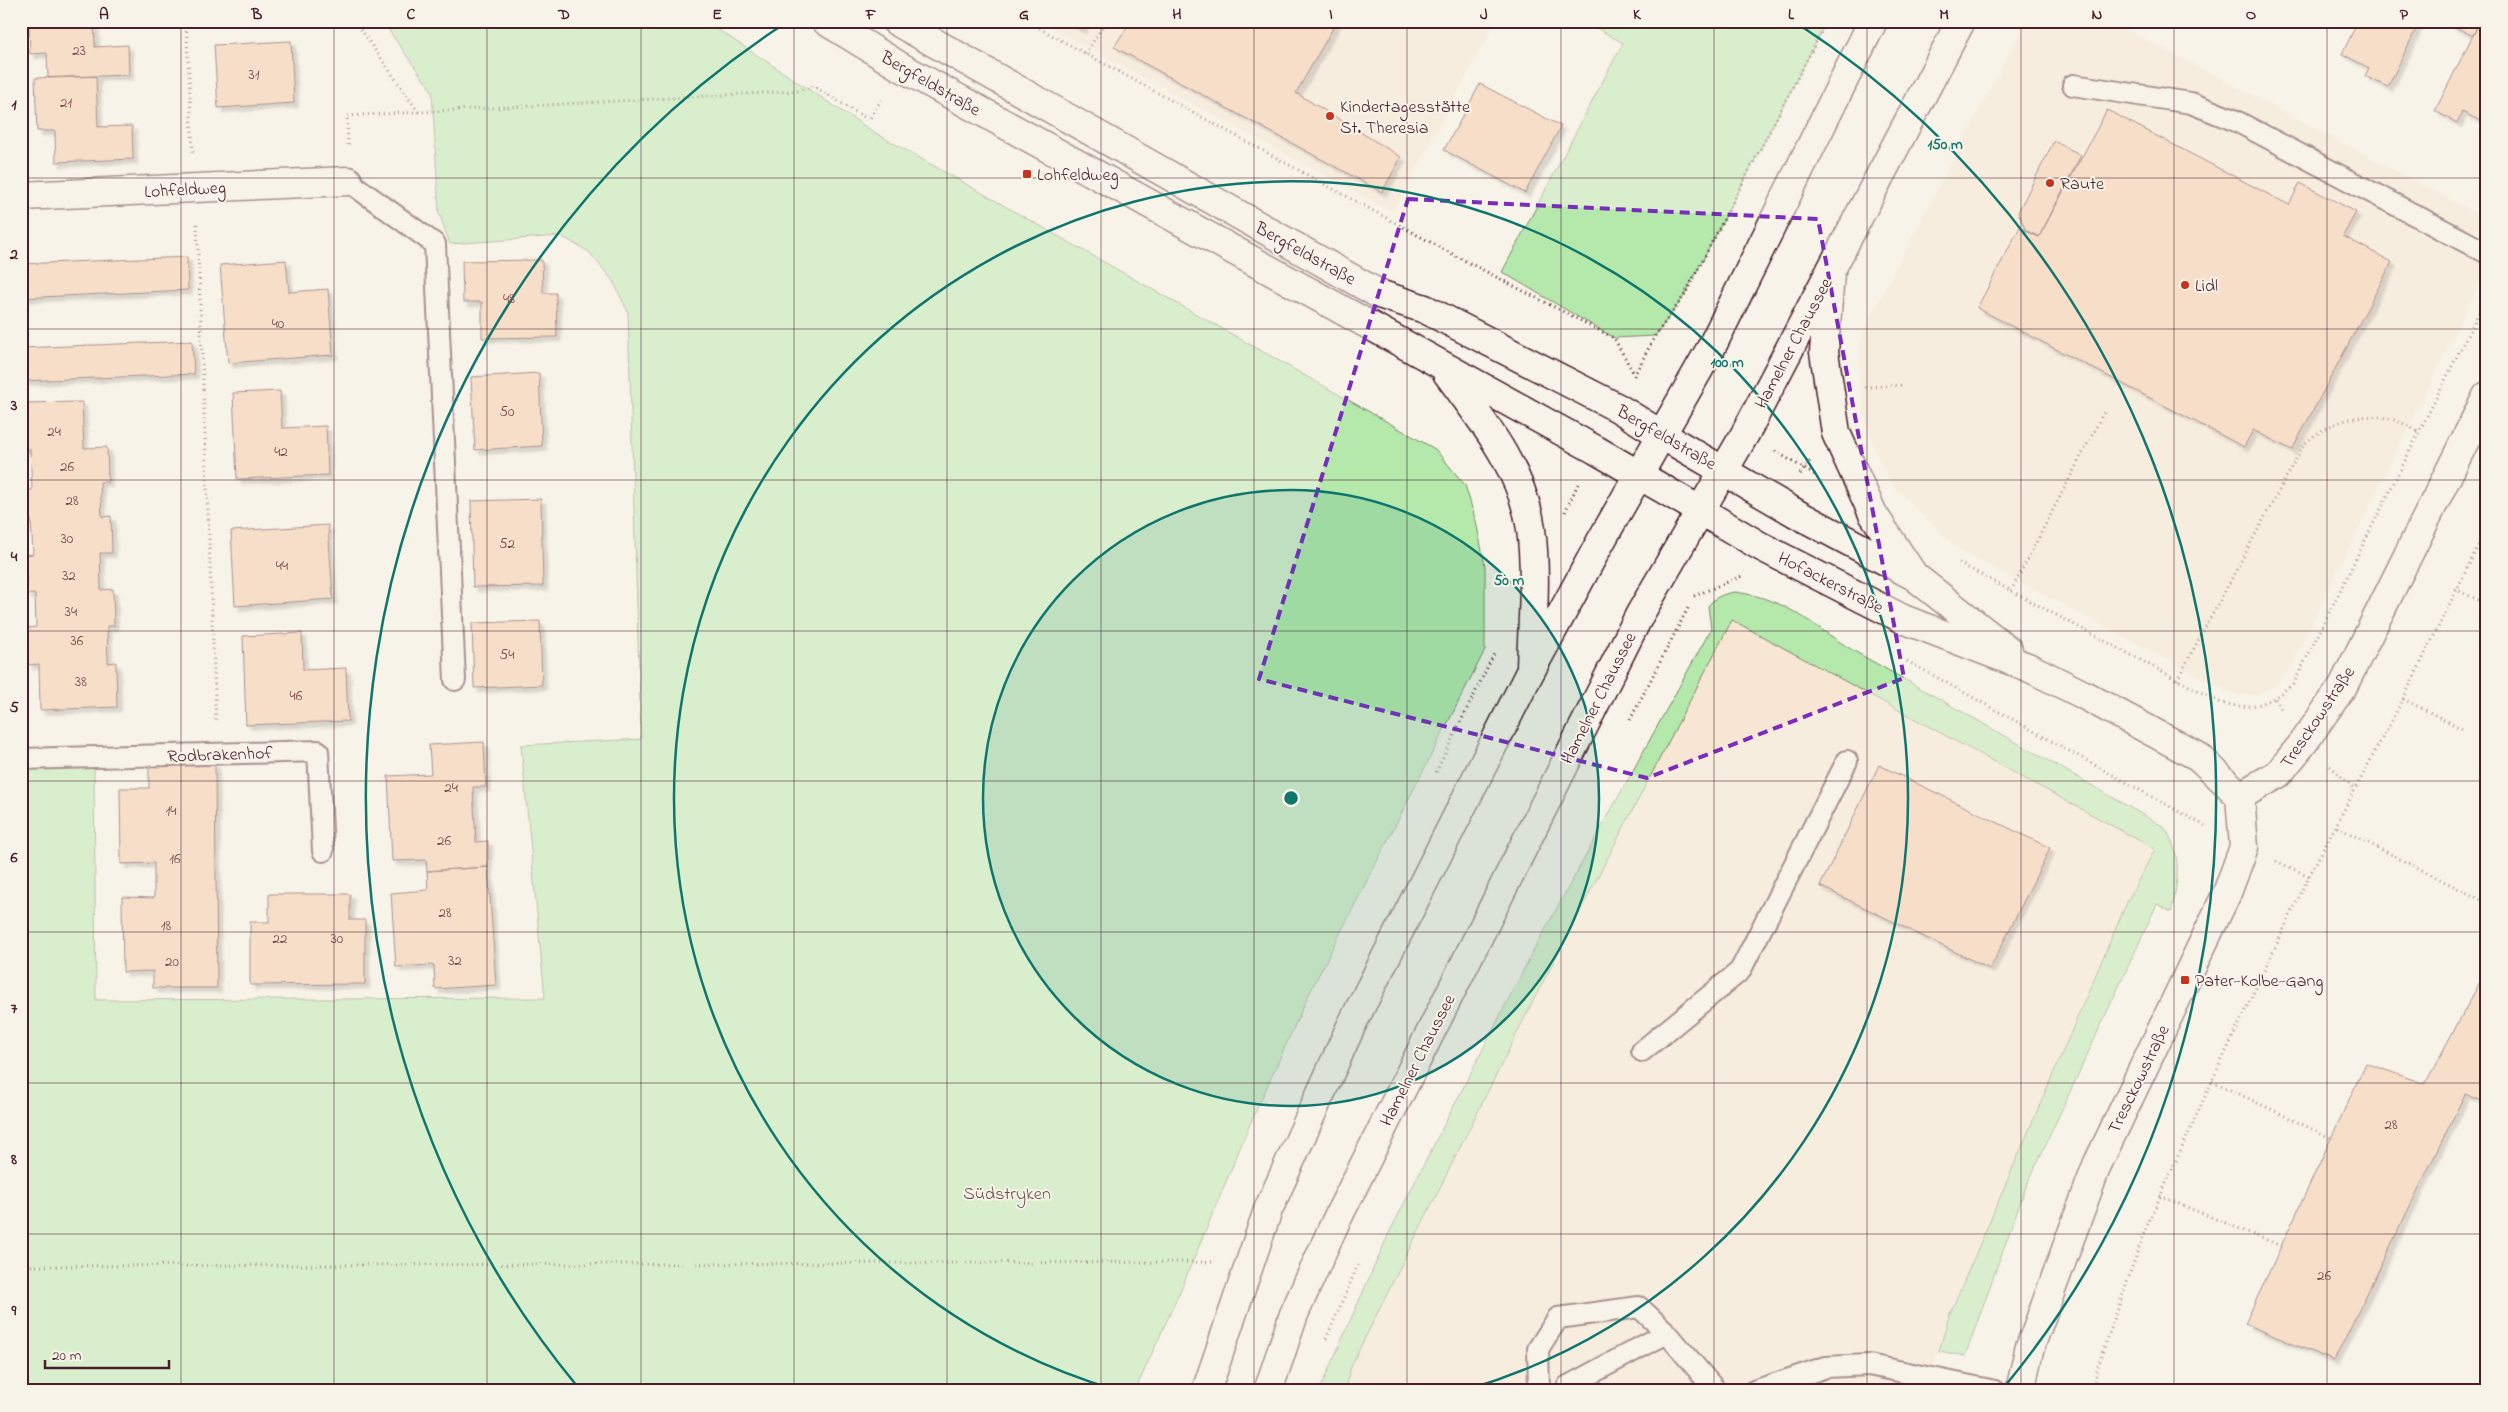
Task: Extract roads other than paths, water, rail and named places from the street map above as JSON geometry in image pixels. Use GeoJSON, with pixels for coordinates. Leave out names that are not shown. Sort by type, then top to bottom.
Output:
{"type":"FeatureCollection","features":[{"type":"Feature","properties":{"kind":"street","name":"Bergfeldstraße"},"geometry":{"type":"LineString","coordinates":[[826,21],[901,67],[1640,476]]}},
{"type":"Feature","properties":{"kind":"street","name":"Bergfeldstraße"},"geometry":{"type":"LineString","coordinates":[[896,21],[1379,294],[1425,309],[1618,408],[1724,470]]}},
{"type":"Feature","properties":{"kind":"street"},"geometry":{"type":"LineString","coordinates":[[1206,1391],[1268,1210],[1352,1024],[1531,670],[1711,348],[1873,21]]}},
{"type":"Feature","properties":{"kind":"street","name":"Hamelner Chaussee"},"geometry":{"type":"LineString","coordinates":[[1268,1391],[1294,1314],[1335,1223],[1640,614],[1724,470],[1830,273],[1960,21]]}},
{"type":"Feature","properties":{"kind":"street","name":"Lohfeldweg"},"geometry":{"type":"LineString","coordinates":[[21,196],[348,181]]}},
{"type":"Feature","properties":{"kind":"street","name":"Hofackerstraße"},"geometry":{"type":"LineString","coordinates":[[1830,273],[1824,352],[1836,432],[1873,514],[1914,576]]}},
{"type":"Feature","properties":{"kind":"street"},"geometry":{"type":"LineString","coordinates":[[1443,367],[1495,438],[1522,496],[1531,529],[1532,547],[1531,670]]}},
{"type":"Feature","properties":{"kind":"street","name":"Tresckowstraße"},"geometry":{"type":"LineString","coordinates":[[2020,1391],[2029,1350],[2097,1164],[2227,894],[2244,847],[2240,796],[2278,774],[2304,742],[2343,686],[2487,396]]}},
{"type":"Feature","properties":{"kind":"street","name":"Hofackerstraße"},"geometry":{"type":"LineString","coordinates":[[1724,470],[1798,514],[1914,576],[2030,668]]}},
{"type":"Feature","properties":{"kind":"street","name":"Hofackerstraße"},"geometry":{"type":"LineString","coordinates":[[1640,476],[1760,546],[1903,619],[2030,668],[2199,757],[2240,796]]}},
{"type":"Feature","properties":{"kind":"lane"},"geometry":{"type":"LineString","coordinates":[[2073,85],[2191,103],[2236,121],[2487,253]]}},
{"type":"Feature","properties":{"kind":"lane"},"geometry":{"type":"LineString","coordinates":[[348,181],[434,244],[455,680]]}},
{"type":"Feature","properties":{"kind":"lane","name":"Rodbrakenhof"},"geometry":{"type":"LineString","coordinates":[[21,759],[318,751],[323,851]]}},
{"type":"Feature","properties":{"kind":"lane"},"geometry":{"type":"LineString","coordinates":[[1642,1051],[1740,971],[1847,761]]}},
{"type":"Feature","properties":{"kind":"lane"},"geometry":{"type":"LineString","coordinates":[[1539,1386],[1538,1349],[1558,1318],[1639,1307],[1667,1334],[1716,1391]]}},
{"type":"Feature","properties":{"kind":"lane"},"geometry":{"type":"LineString","coordinates":[[1566,1391],[1568,1386],[1667,1334]]}},
{"type":"Feature","properties":{"kind":"lane"},"geometry":{"type":"LineString","coordinates":[[1754,1391],[1826,1367],[1870,1365],[1995,1391]]}},
{"type":"Feature","properties":{"kind":"place","name":"Kindertagesstätte St. Theresia"},"geometry":{"type":"Point","coordinates":[1330,116]}},
{"type":"Feature","properties":{"kind":"place","name":"Lohfeldweg"},"geometry":{"type":"Point","coordinates":[1027,174]}},
{"type":"Feature","properties":{"kind":"place","name":"Raute"},"geometry":{"type":"Point","coordinates":[2050,183]}},
{"type":"Feature","properties":{"kind":"place","name":"Lidl"},"geometry":{"type":"Point","coordinates":[2185,285]}},
{"type":"Feature","properties":{"kind":"place","name":"Pater-Kolbe-Gang"},"geometry":{"type":"Point","coordinates":[2185,980]}},
{"type":"Feature","properties":{"kind":"park label","name":"Südstryken"},"geometry":{"type":"Point","coordinates":[1007,1193]}}]}
